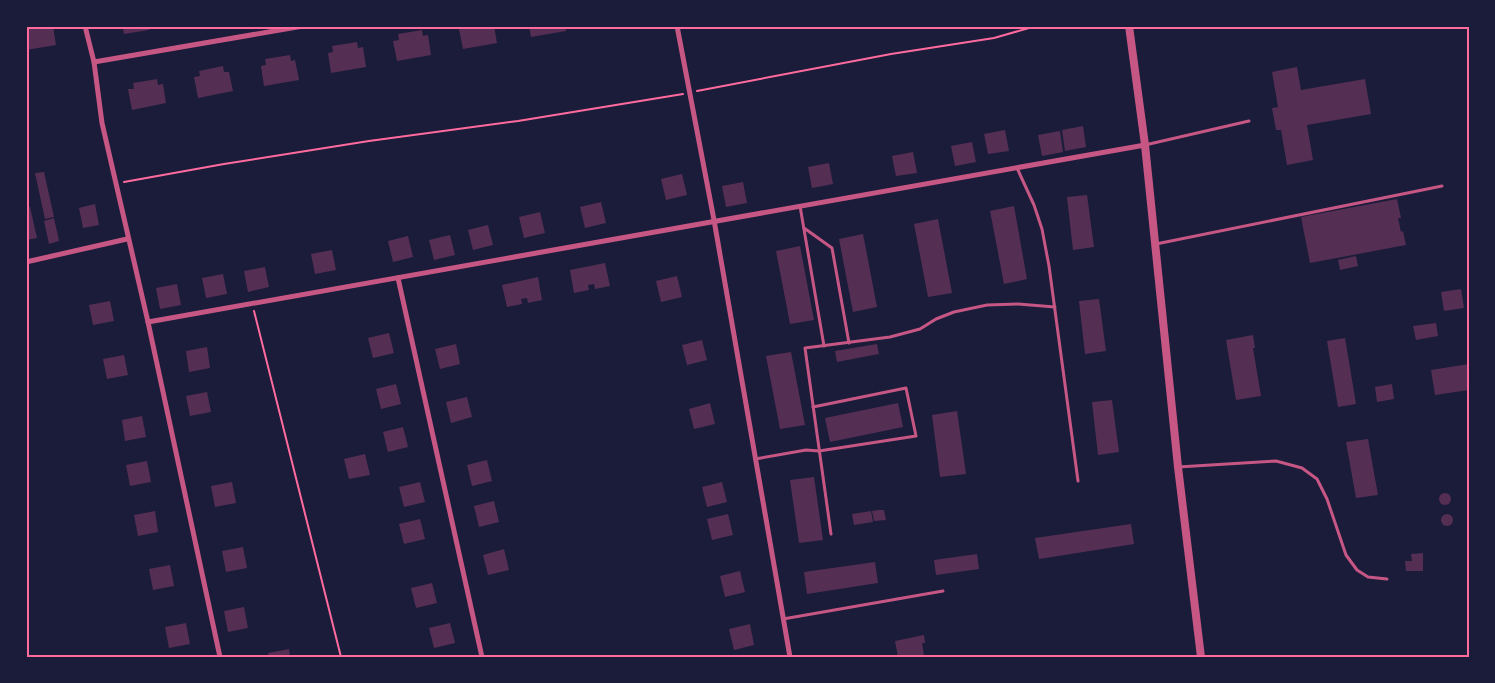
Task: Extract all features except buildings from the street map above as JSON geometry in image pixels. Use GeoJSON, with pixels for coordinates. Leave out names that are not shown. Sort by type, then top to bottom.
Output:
{"type":"FeatureCollection","features":[{"type":"Feature","properties":{"kind":"street"},"geometry":{"type":"LineString","coordinates":[[85,26],[94,62],[102,123],[115,184],[148,322],[220,657]]}},
{"type":"Feature","properties":{"kind":"street"},"geometry":{"type":"LineString","coordinates":[[94,62],[303,26]]}},
{"type":"Feature","properties":{"kind":"street"},"geometry":{"type":"LineString","coordinates":[[677,26],[714,220],[790,657]]}},
{"type":"Feature","properties":{"kind":"street"},"geometry":{"type":"LineString","coordinates":[[1130,26],[1145,145],[1178,466],[1201,657]]}},
{"type":"Feature","properties":{"kind":"street"},"geometry":{"type":"LineString","coordinates":[[148,322],[1145,145]]}},
{"type":"Feature","properties":{"kind":"street"},"geometry":{"type":"LineString","coordinates":[[26,262],[128,240]]}},
{"type":"Feature","properties":{"kind":"street"},"geometry":{"type":"LineString","coordinates":[[398,278],[482,657]]}},
{"type":"Feature","properties":{"kind":"lane"},"geometry":{"type":"LineString","coordinates":[[1145,145],[1249,121]]}},
{"type":"Feature","properties":{"kind":"lane"},"geometry":{"type":"LineString","coordinates":[[1017,167],[1034,205],[1042,229],[1050,266],[1078,481]]}},
{"type":"Feature","properties":{"kind":"lane"},"geometry":{"type":"LineString","coordinates":[[1154,244],[1442,186]]}},
{"type":"Feature","properties":{"kind":"lane"},"geometry":{"type":"LineString","coordinates":[[799,206],[824,346]]}},
{"type":"Feature","properties":{"kind":"lane"},"geometry":{"type":"LineString","coordinates":[[804,228],[832,248],[849,343]]}},
{"type":"Feature","properties":{"kind":"lane"},"geometry":{"type":"LineString","coordinates":[[831,534],[805,348],[890,337],[920,329],[936,319],[954,312],[987,305],[1018,304],[1055,307]]}},
{"type":"Feature","properties":{"kind":"lane"},"geometry":{"type":"LineString","coordinates":[[755,459],[806,450],[819,451],[916,436],[906,388],[813,407]]}},
{"type":"Feature","properties":{"kind":"lane"},"geometry":{"type":"LineString","coordinates":[[1178,466],[1276,460],[1302,468],[1316,479],[1327,499],[1346,555],[1357,570],[1368,578],[1387,579]]}},
{"type":"Feature","properties":{"kind":"lane"},"geometry":{"type":"LineString","coordinates":[[783,619],[943,591]]}},
{"type":"Feature","properties":{"kind":"path"},"geometry":{"type":"LineString","coordinates":[[115,184],[224,164],[369,141],[518,121],[690,93],[891,54],[994,38],[1036,26]]}},
{"type":"Feature","properties":{"kind":"path"},"geometry":{"type":"LineString","coordinates":[[252,304],[341,657]]}}]}
